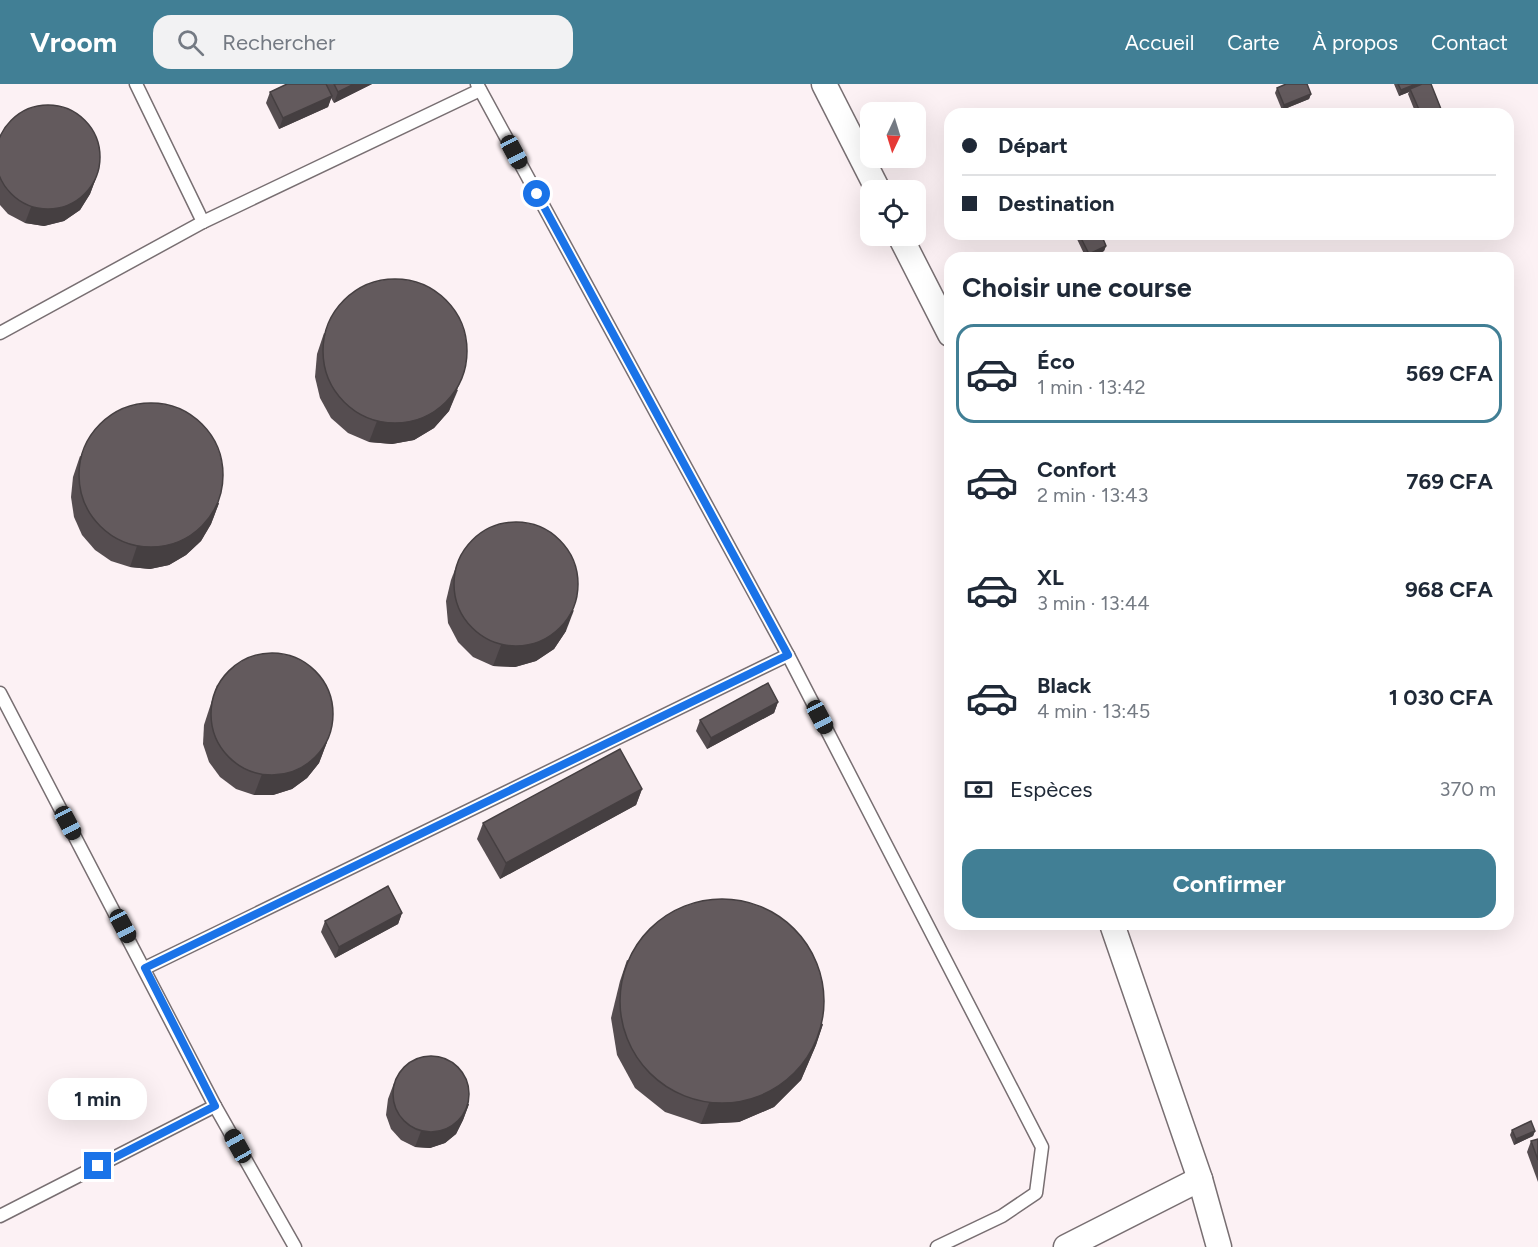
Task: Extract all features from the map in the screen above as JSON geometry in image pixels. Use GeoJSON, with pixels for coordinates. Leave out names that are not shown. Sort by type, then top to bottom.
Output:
{"type":"FeatureCollection","features":[{"type":"Feature","properties":{"kind":"street"},"geometry":{"type":"LineString","coordinates":[[824,84],[873,180]]}},
{"type":"Feature","properties":{"kind":"street"},"geometry":{"type":"LineString","coordinates":[[905,246],[944,322]]}},
{"type":"Feature","properties":{"kind":"street"},"geometry":{"type":"LineString","coordinates":[[1114,930],[1200,1179],[1219,1247]]}},
{"type":"Feature","properties":{"kind":"street"},"geometry":{"type":"LineString","coordinates":[[1066,1247],[1200,1179]]}},
{"type":"Feature","properties":{"kind":"lane"},"geometry":{"type":"LineString","coordinates":[[136,84],[203,222]]}},
{"type":"Feature","properties":{"kind":"lane"},"geometry":{"type":"LineString","coordinates":[[0,333],[203,222],[479,87],[788,655],[1042,1147],[1035,1193],[1002,1216],[937,1247]]}},
{"type":"Feature","properties":{"kind":"lane"},"geometry":{"type":"LineString","coordinates":[[145,968],[788,655]]}},
{"type":"Feature","properties":{"kind":"lane"},"geometry":{"type":"LineString","coordinates":[[0,693],[215,1106],[295,1247]]}},
{"type":"Feature","properties":{"kind":"lane"},"geometry":{"type":"LineString","coordinates":[[0,1216],[215,1106]]}},
{"type":"Feature","properties":{"kind":"building"},"geometry":{"type":"Polygon","coordinates":[[[287,84],[326,84],[332,96],[283,118],[270,92],[287,84]]]}},
{"type":"Feature","properties":{"kind":"building"},"geometry":{"type":"Polygon","coordinates":[[[334,84],[354,84],[338,92],[334,84]]]}},
{"type":"Feature","properties":{"kind":"building"},"geometry":{"type":"Polygon","coordinates":[[[1286,84],[1307,84],[1311,94],[1284,105],[1277,88],[1286,84]]]}},
{"type":"Feature","properties":{"kind":"building"},"geometry":{"type":"Polygon","coordinates":[[[1398,84],[1416,84],[1401,90],[1398,84]]]}},
{"type":"Feature","properties":{"kind":"building"},"geometry":{"type":"Polygon","coordinates":[[[1422,84],[1431,84],[1441,108],[1418,108],[1410,89],[1422,84]]]}},
{"type":"Feature","properties":{"kind":"building"},"geometry":{"type":"Polygon","coordinates":[[[38,106],[58,106],[77,114],[91,128],[99,147],[99,167],[91,186],[77,200],[58,208],[38,208],[19,200],[11,194],[-1,174],[-1,140],[5,128],[19,114],[38,106]]]}},
{"type":"Feature","properties":{"kind":"building"},"geometry":{"type":"Polygon","coordinates":[[[1082,240],[1104,240],[1106,246],[1088,252],[1082,240]]]}},
{"type":"Feature","properties":{"kind":"building"},"geometry":{"type":"Polygon","coordinates":[[[395,279],[409,280],[423,285],[446,300],[461,323],[466,337],[466,365],[461,379],[446,402],[423,417],[409,422],[395,423],[381,422],[367,417],[344,402],[329,379],[324,365],[323,351],[324,337],[329,323],[344,300],[367,285],[381,280],[395,279]]]}},
{"type":"Feature","properties":{"kind":"building"},"geometry":{"type":"Polygon","coordinates":[[[151,403],[179,408],[202,424],[218,447],[223,475],[218,503],[202,526],[179,542],[151,547],[123,542],[100,526],[84,503],[79,475],[84,447],[100,424],[123,408],[151,403]]]}},
{"type":"Feature","properties":{"kind":"building"},"geometry":{"type":"Polygon","coordinates":[[[516,522],[540,527],[560,540],[573,560],[578,584],[573,608],[560,628],[540,641],[516,646],[492,641],[472,628],[459,608],[454,584],[459,560],[472,540],[492,527],[516,522]]]}},
{"type":"Feature","properties":{"kind":"building"},"geometry":{"type":"Polygon","coordinates":[[[272,653],[295,658],[306,663],[315,671],[323,680],[328,691],[333,714],[328,737],[323,748],[315,757],[306,765],[295,770],[272,775],[249,770],[238,765],[229,757],[221,748],[216,737],[211,714],[216,691],[221,680],[229,671],[238,663],[249,658],[272,653]]]}},
{"type":"Feature","properties":{"kind":"building"},"geometry":{"type":"Polygon","coordinates":[[[768,683],[778,702],[711,738],[700,720],[768,683]]]}},
{"type":"Feature","properties":{"kind":"building"},"geometry":{"type":"Polygon","coordinates":[[[620,749],[642,789],[506,863],[483,823],[620,749]]]}},
{"type":"Feature","properties":{"kind":"building"},"geometry":{"type":"Polygon","coordinates":[[[388,886],[402,913],[339,947],[325,921],[388,886]]]}},
{"type":"Feature","properties":{"kind":"building"},"geometry":{"type":"Polygon","coordinates":[[[722,899],[752,903],[770,911],[787,922],[801,936],[820,971],[824,1001],[820,1031],[812,1049],[801,1066],[787,1080],[752,1099],[722,1103],[692,1099],[674,1091],[657,1080],[643,1066],[624,1031],[620,1001],[624,971],[632,953],[643,936],[657,922],[692,903],[722,899]]]}},
{"type":"Feature","properties":{"kind":"building"},"geometry":{"type":"Polygon","coordinates":[[[439,1056],[452,1062],[463,1073],[469,1086],[467,1109],[452,1126],[439,1132],[423,1132],[410,1126],[395,1109],[393,1086],[399,1073],[416,1058],[439,1056]]]}},
{"type":"Feature","properties":{"kind":"building"},"geometry":{"type":"Polygon","coordinates":[[[1531,1121],[1535,1131],[1516,1139],[1512,1130],[1531,1121]]]}},
{"type":"Feature","properties":{"kind":"building"},"geometry":{"type":"Polygon","coordinates":[[[1538,1139],[1538,1160],[1531,1141],[1538,1139]]]}},
{"type":"Feature","properties":{"kind":"route"},"geometry":{"type":"LineString","coordinates":[[98,1166],[215,1106],[145,968],[788,655],[537,194]]}}]}
